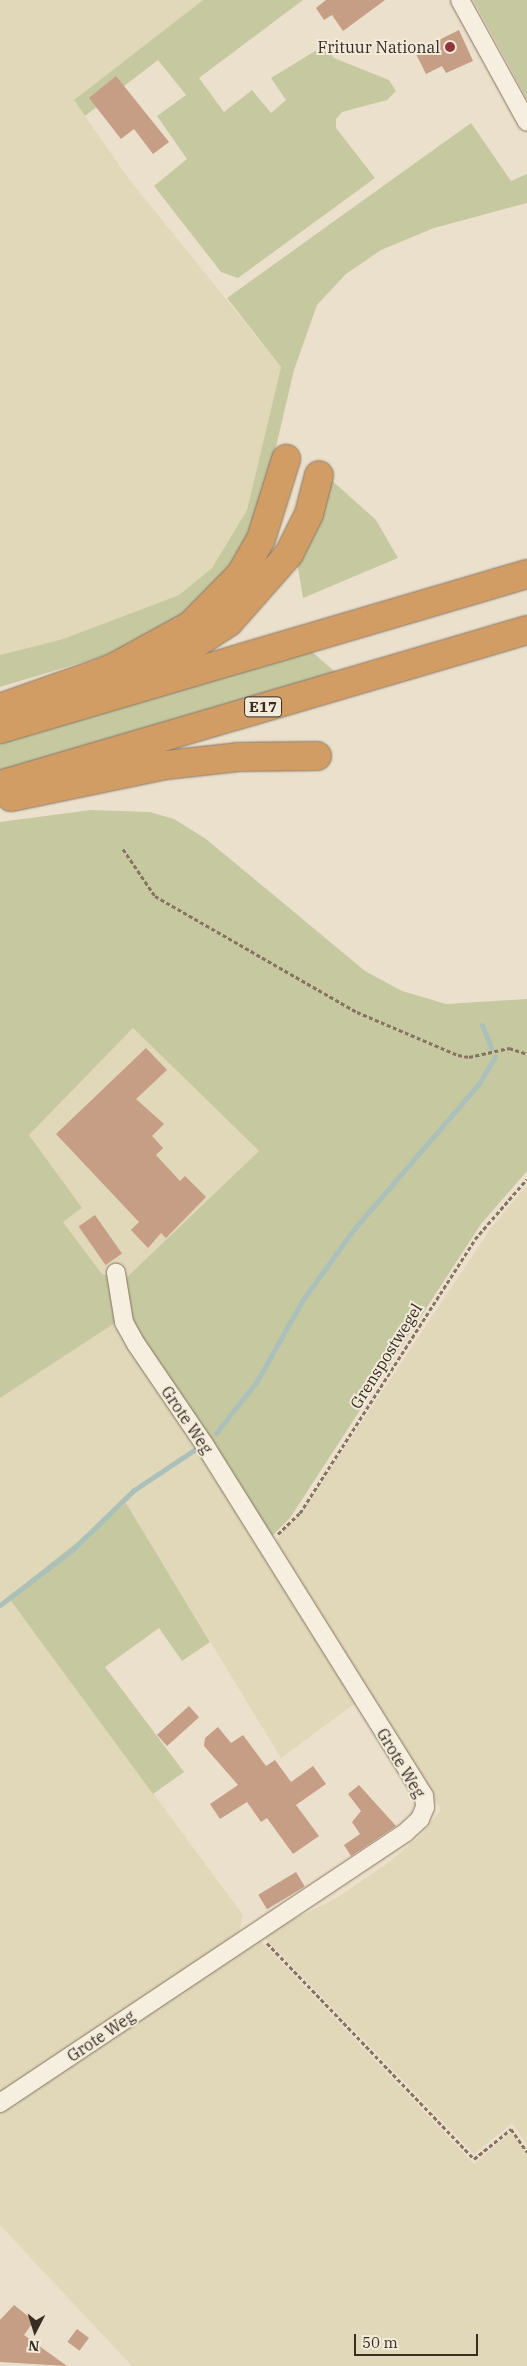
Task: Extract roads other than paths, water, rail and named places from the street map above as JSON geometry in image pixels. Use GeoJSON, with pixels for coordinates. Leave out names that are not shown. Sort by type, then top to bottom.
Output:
{"type":"FeatureCollection","features":[{"type":"Feature","properties":{"kind":"highway"},"geometry":{"type":"LineString","coordinates":[[0,708],[111,669],[191,624],[240,574],[261,540],[286,459]]}},
{"type":"Feature","properties":{"kind":"highway"},"geometry":{"type":"LineString","coordinates":[[0,713],[126,676],[186,650],[229,622],[289,554],[308,514],[319,475]]}},
{"type":"Feature","properties":{"kind":"highway"},"geometry":{"type":"LineString","coordinates":[[0,729],[527,574]]}},
{"type":"Feature","properties":{"kind":"highway","name":"E17"},"geometry":{"type":"LineString","coordinates":[[0,784],[527,630]]}},
{"type":"Feature","properties":{"kind":"highway"},"geometry":{"type":"LineString","coordinates":[[0,799],[166,765],[238,757],[317,756]]}},
{"type":"Feature","properties":{"kind":"street"},"geometry":{"type":"LineString","coordinates":[[460,0],[527,122]]}},
{"type":"Feature","properties":{"kind":"street","name":"Grote Weg"},"geometry":{"type":"LineString","coordinates":[[0,2103],[405,1833],[420,1819],[425,1807],[424,1796],[265,1547],[204,1444],[136,1344],[124,1322],[116,1273]]}},
{"type":"Feature","properties":{"kind":"waterway"},"geometry":{"type":"LineString","coordinates":[[482,1025],[491,1047]]}},
{"type":"Feature","properties":{"kind":"waterway"},"geometry":{"type":"LineString","coordinates":[[216,1433],[257,1381],[302,1301],[354,1229],[478,1085],[495,1057]]}},
{"type":"Feature","properties":{"kind":"waterway"},"geometry":{"type":"LineString","coordinates":[[0,1605],[72,1550],[134,1490],[197,1448]]}},
{"type":"Feature","properties":{"kind":"place","name":"Frituur National"},"geometry":{"type":"Point","coordinates":[450,47]}}]}
